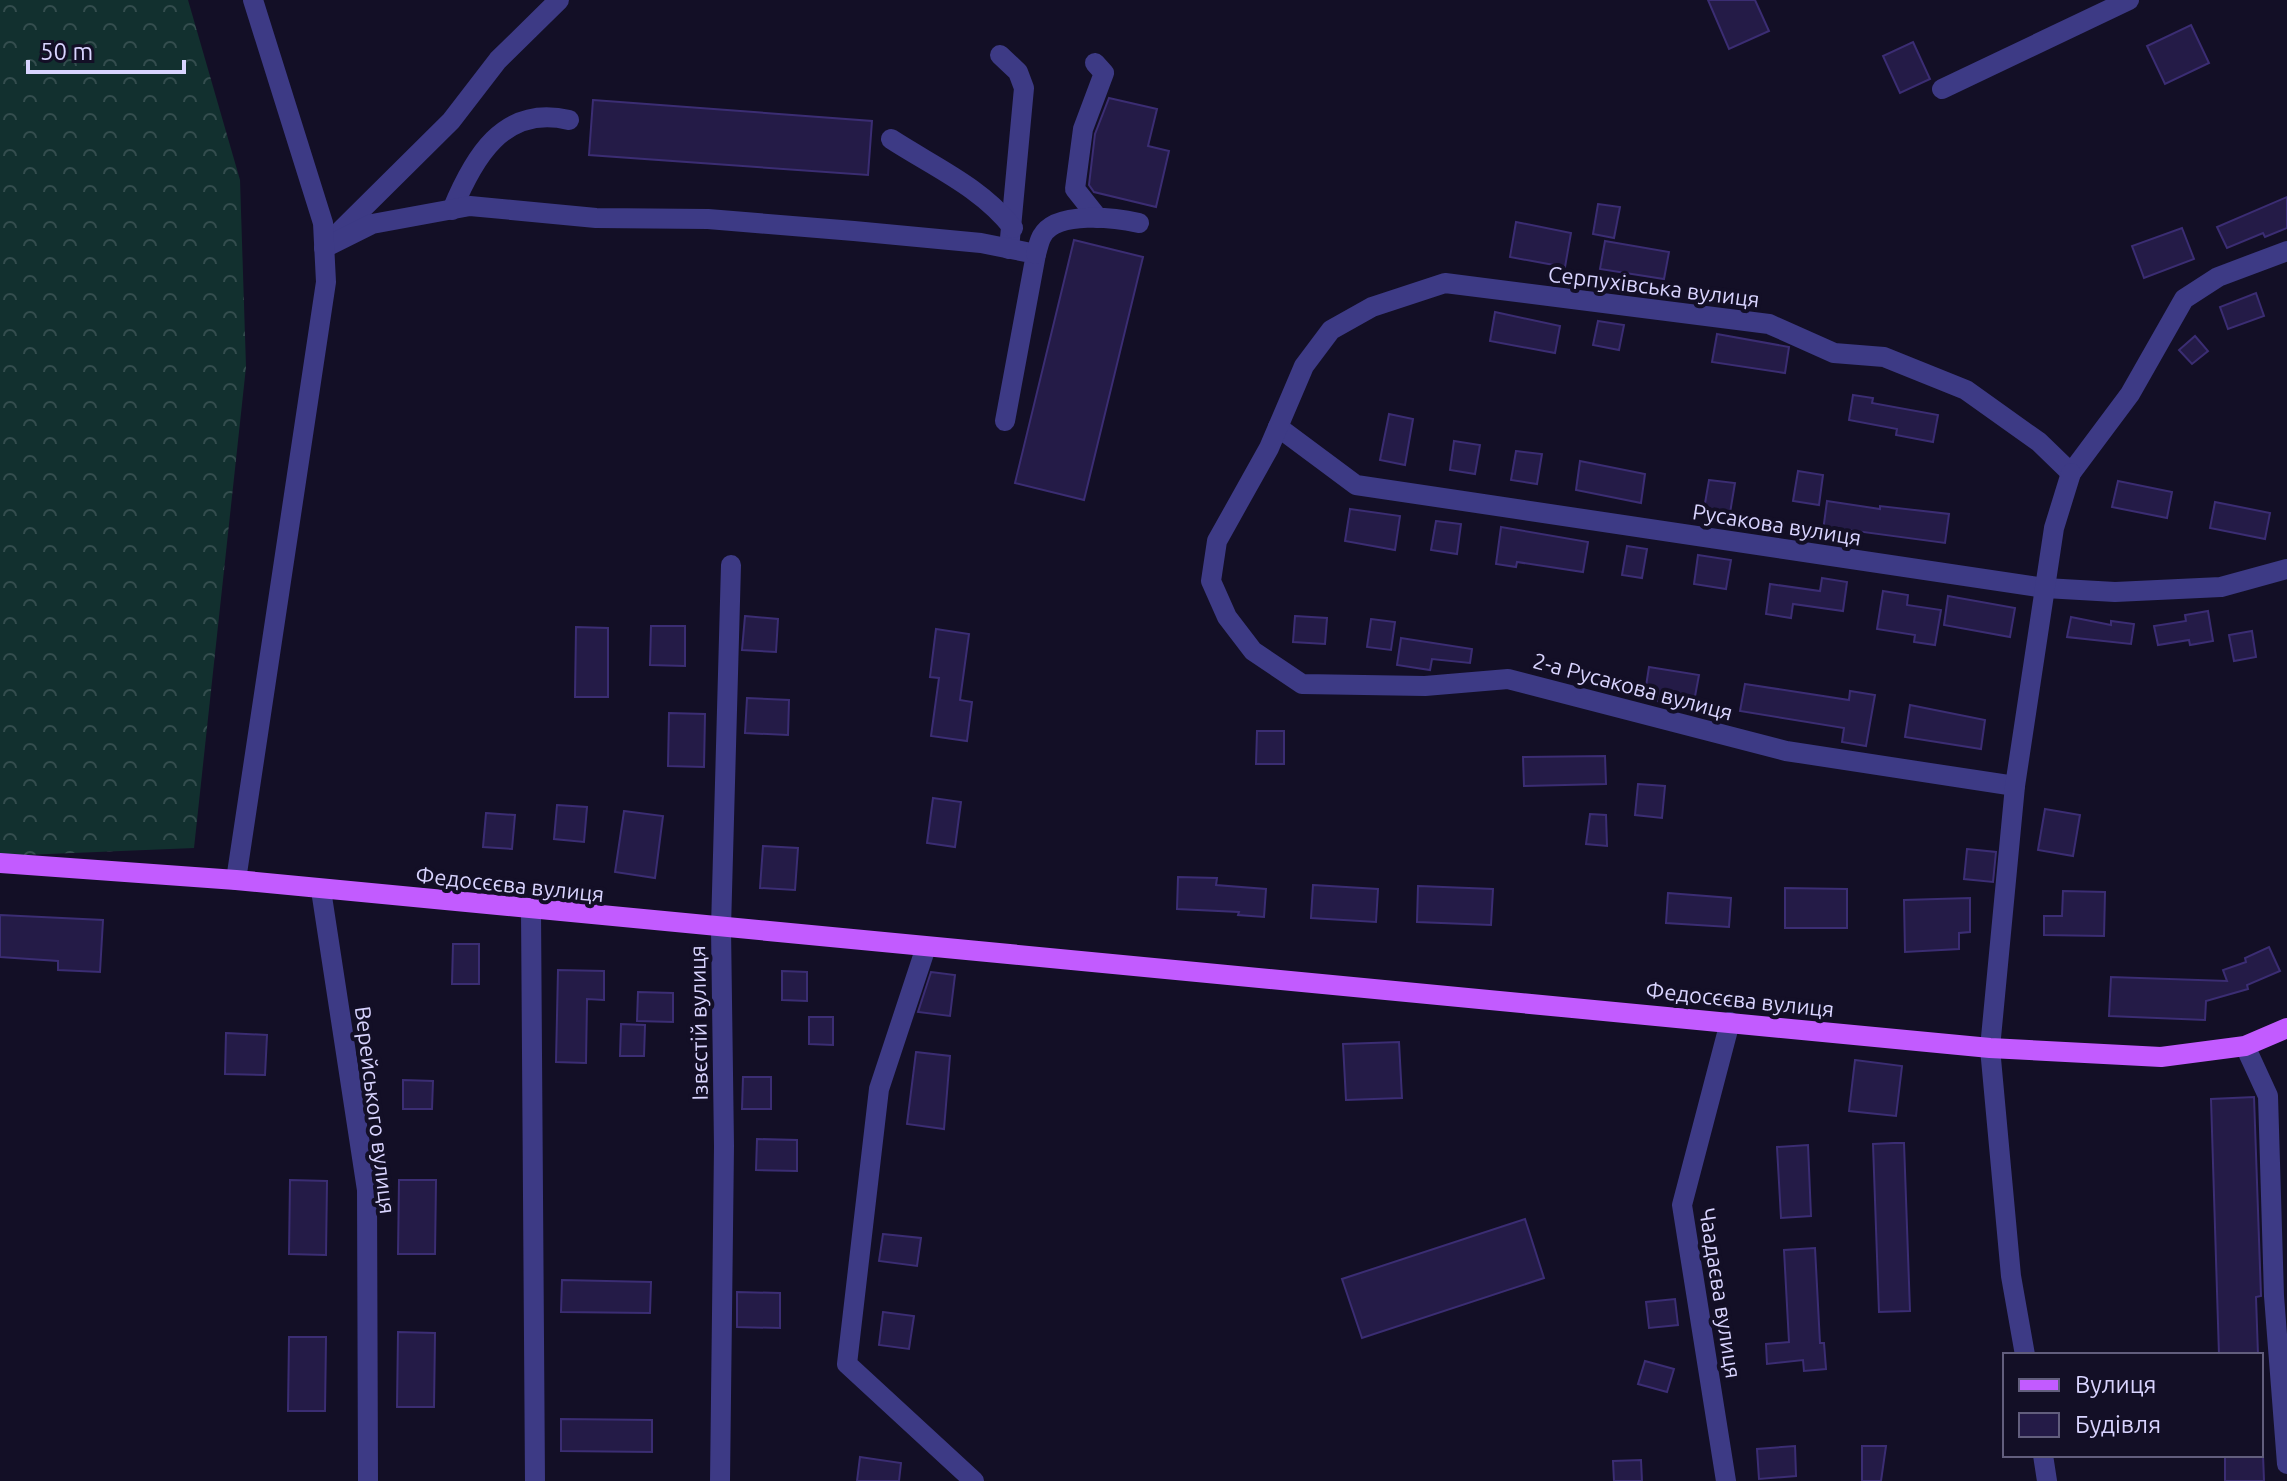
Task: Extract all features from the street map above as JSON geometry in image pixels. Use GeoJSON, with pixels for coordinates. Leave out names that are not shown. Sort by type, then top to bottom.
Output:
{"type":"FeatureCollection","features":[{"type":"Feature","properties":{"kind":"main road","name":"Федосєєва вулиця"},"geometry":{"type":"LineString","coordinates":[[0,863],[236,880],[531,911],[1990,1048],[2161,1057],[2245,1046],[2287,1028]]}},
{"type":"Feature","properties":{"kind":"street"},"geometry":{"type":"LineString","coordinates":[[236,880],[326,282],[323,223],[253,0]]}},
{"type":"Feature","properties":{"kind":"street"},"geometry":{"type":"LineString","coordinates":[[324,248],[451,121],[498,60],[559,0]]}},
{"type":"Feature","properties":{"kind":"street"},"geometry":{"type":"LineString","coordinates":[[1942,89],[2129,0]]}},
{"type":"Feature","properties":{"kind":"street"},"geometry":{"type":"LineString","coordinates":[[1000,55],[1018,72],[1024,88],[1011,238]]}},
{"type":"Feature","properties":{"kind":"street"},"geometry":{"type":"LineString","coordinates":[[1095,63],[1104,73],[1097,82],[1093,106],[1083,129],[1075,189],[1098,218]]}},
{"type":"Feature","properties":{"kind":"street"},"geometry":{"type":"LineString","coordinates":[[452,210],[474,159],[504,130],[554,117],[569,120]]}},
{"type":"Feature","properties":{"kind":"street"},"geometry":{"type":"LineString","coordinates":[[891,139],[995,206],[1011,238],[1036,254]]}},
{"type":"Feature","properties":{"kind":"street"},"geometry":{"type":"LineString","coordinates":[[324,248],[372,224],[470,206],[596,218],[708,219],[981,243],[1011,238]]}},
{"type":"Feature","properties":{"kind":"street"},"geometry":{"type":"LineString","coordinates":[[1005,421],[1042,234],[1055,224],[1098,218],[1139,223]]}},
{"type":"Feature","properties":{"kind":"street"},"geometry":{"type":"LineString","coordinates":[[2025,1353],[2011,1276],[1990,1048],[2015,786],[2054,528],[2071,473],[2130,394],[2184,299],[2218,277],[2287,251]]}},
{"type":"Feature","properties":{"kind":"street","name":"Серпухівська вулиця"},"geometry":{"type":"LineString","coordinates":[[1445,283],[1769,324],[1834,353],[1884,357],[1966,390],[2039,442],[2071,473]]}},
{"type":"Feature","properties":{"kind":"street","name":"2-а Русакова вулиця"},"geometry":{"type":"LineString","coordinates":[[1445,283],[1372,307],[1331,330],[1304,366],[1278,427],[1217,541],[1211,581],[1227,617],[1253,651],[1302,684],[1425,686],[1508,679],[1786,751],[2015,786]]}},
{"type":"Feature","properties":{"kind":"street","name":"Русакова вулиця"},"geometry":{"type":"LineString","coordinates":[[1278,427],[1356,485],[2045,588],[2115,592],[2221,587],[2287,569]]}},
{"type":"Feature","properties":{"kind":"street","name":"Ізвєстій вулиця"},"geometry":{"type":"LineString","coordinates":[[720,1481],[724,1146],[721,928],[731,565]]}},
{"type":"Feature","properties":{"kind":"street","name":"Верейського вулиця"},"geometry":{"type":"LineString","coordinates":[[321,890],[367,1190],[368,1481]]}},
{"type":"Feature","properties":{"kind":"street"},"geometry":{"type":"LineString","coordinates":[[531,911],[535,1481]]}},
{"type":"Feature","properties":{"kind":"street"},"geometry":{"type":"LineString","coordinates":[[926,947],[879,1089],[847,1364],[974,1481]]}},
{"type":"Feature","properties":{"kind":"street","name":"Чаадаєва вулиця"},"geometry":{"type":"LineString","coordinates":[[1726,1481],[1682,1205],[1730,1022]]}},
{"type":"Feature","properties":{"kind":"street"},"geometry":{"type":"LineString","coordinates":[[2245,1046],[2268,1096],[2274,1296],[2287,1464]]}},
{"type":"Feature","properties":{"kind":"street"},"geometry":{"type":"LineString","coordinates":[[2043,1457],[2047,1481]]}},
{"type":"Feature","properties":{"kind":"green space"},"geometry":{"type":"Polygon","coordinates":[[[0,0],[188,0],[240,180],[246,367],[194,848],[0,856],[0,0]]]}},
{"type":"Feature","properties":{"kind":"building"},"geometry":{"type":"Polygon","coordinates":[[[1708,0],[1755,0],[1769,31],[1729,49],[1708,0]]]}},
{"type":"Feature","properties":{"kind":"building"},"geometry":{"type":"Polygon","coordinates":[[[2191,25],[2209,63],[2165,84],[2147,46],[2191,25]]]}},
{"type":"Feature","properties":{"kind":"building"},"geometry":{"type":"Polygon","coordinates":[[[1913,42],[1930,79],[1900,93],[1883,56],[1913,42]]]}},
{"type":"Feature","properties":{"kind":"building"},"geometry":{"type":"Polygon","coordinates":[[[1109,98],[1157,109],[1148,146],[1169,151],[1156,207],[1094,192],[1089,185],[1095,134],[1109,98]]]}},
{"type":"Feature","properties":{"kind":"building"},"geometry":{"type":"Polygon","coordinates":[[[593,100],[872,121],[868,175],[589,155],[593,100]]]}},
{"type":"Feature","properties":{"kind":"building"},"geometry":{"type":"Polygon","coordinates":[[[2287,197],[2287,228],[2265,237],[2263,233],[2227,248],[2217,227],[2287,197]]]}},
{"type":"Feature","properties":{"kind":"building"},"geometry":{"type":"Polygon","coordinates":[[[1598,204],[1620,207],[1614,238],[1593,234],[1598,204]]]}},
{"type":"Feature","properties":{"kind":"building"},"geometry":{"type":"Polygon","coordinates":[[[1516,222],[1571,233],[1565,267],[1510,257],[1516,222]]]}},
{"type":"Feature","properties":{"kind":"building"},"geometry":{"type":"Polygon","coordinates":[[[2182,228],[2194,259],[2144,278],[2132,246],[2182,228]]]}},
{"type":"Feature","properties":{"kind":"building"},"geometry":{"type":"Polygon","coordinates":[[[1074,240],[1143,257],[1084,500],[1015,483],[1074,240]]]}},
{"type":"Feature","properties":{"kind":"building"},"geometry":{"type":"Polygon","coordinates":[[[1605,241],[1669,252],[1664,279],[1600,269],[1605,241]]]}},
{"type":"Feature","properties":{"kind":"building"},"geometry":{"type":"Polygon","coordinates":[[[2256,293],[2264,316],[2228,329],[2220,307],[2256,293]]]}},
{"type":"Feature","properties":{"kind":"building"},"geometry":{"type":"Polygon","coordinates":[[[1495,312],[1560,326],[1555,353],[1490,341],[1495,312]]]}},
{"type":"Feature","properties":{"kind":"building"},"geometry":{"type":"Polygon","coordinates":[[[1598,321],[1624,325],[1619,350],[1593,345],[1598,321]]]}},
{"type":"Feature","properties":{"kind":"building"},"geometry":{"type":"Polygon","coordinates":[[[1717,334],[1789,347],[1785,373],[1712,362],[1717,334]]]}},
{"type":"Feature","properties":{"kind":"building"},"geometry":{"type":"Polygon","coordinates":[[[2195,336],[2208,351],[2192,364],[2179,350],[2195,336]]]}},
{"type":"Feature","properties":{"kind":"building"},"geometry":{"type":"Polygon","coordinates":[[[1853,395],[1873,398],[1872,403],[1938,415],[1933,442],[1896,435],[1897,429],[1849,420],[1853,395]]]}},
{"type":"Feature","properties":{"kind":"building"},"geometry":{"type":"Polygon","coordinates":[[[1389,414],[1413,419],[1405,465],[1380,460],[1389,414]]]}},
{"type":"Feature","properties":{"kind":"building"},"geometry":{"type":"Polygon","coordinates":[[[1454,441],[1480,445],[1475,474],[1450,470],[1454,441]]]}},
{"type":"Feature","properties":{"kind":"building"},"geometry":{"type":"Polygon","coordinates":[[[1516,451],[1542,454],[1537,484],[1511,480],[1516,451]]]}},
{"type":"Feature","properties":{"kind":"building"},"geometry":{"type":"Polygon","coordinates":[[[1580,461],[1645,474],[1641,503],[1576,490],[1580,461]]]}},
{"type":"Feature","properties":{"kind":"building"},"geometry":{"type":"Polygon","coordinates":[[[1798,471],[1823,475],[1819,505],[1793,501],[1798,471]]]}},
{"type":"Feature","properties":{"kind":"building"},"geometry":{"type":"Polygon","coordinates":[[[1709,480],[1735,483],[1730,513],[1704,509],[1709,480]]]}},
{"type":"Feature","properties":{"kind":"building"},"geometry":{"type":"Polygon","coordinates":[[[2118,481],[2172,492],[2167,518],[2112,507],[2118,481]]]}},
{"type":"Feature","properties":{"kind":"building"},"geometry":{"type":"Polygon","coordinates":[[[1827,501],[1949,514],[1945,543],[1849,530],[1848,535],[1823,531],[1827,501]]]}},
{"type":"Feature","properties":{"kind":"building"},"geometry":{"type":"Polygon","coordinates":[[[2215,502],[2270,513],[2265,539],[2210,528],[2215,502]]]}},
{"type":"Feature","properties":{"kind":"building"},"geometry":{"type":"Polygon","coordinates":[[[1350,509],[1400,516],[1395,550],[1345,541],[1350,509]]]}},
{"type":"Feature","properties":{"kind":"building"},"geometry":{"type":"Polygon","coordinates":[[[1436,521],[1461,524],[1457,554],[1431,550],[1436,521]]]}},
{"type":"Feature","properties":{"kind":"building"},"geometry":{"type":"Polygon","coordinates":[[[1501,527],[1588,542],[1583,572],[1517,562],[1516,567],[1496,564],[1501,527]]]}},
{"type":"Feature","properties":{"kind":"building"},"geometry":{"type":"Polygon","coordinates":[[[1627,546],[1647,549],[1642,578],[1622,575],[1627,546]]]}},
{"type":"Feature","properties":{"kind":"building"},"geometry":{"type":"Polygon","coordinates":[[[1698,555],[1731,560],[1726,589],[1694,584],[1698,555]]]}},
{"type":"Feature","properties":{"kind":"building"},"geometry":{"type":"Polygon","coordinates":[[[1822,578],[1847,582],[1843,611],[1793,604],[1791,618],[1766,614],[1770,584],[1820,591],[1822,578]]]}},
{"type":"Feature","properties":{"kind":"building"},"geometry":{"type":"Polygon","coordinates":[[[1883,591],[1908,595],[1907,605],[1941,610],[1935,645],[1914,642],[1915,635],[1877,629],[1883,591]]]}},
{"type":"Feature","properties":{"kind":"building"},"geometry":{"type":"Polygon","coordinates":[[[1948,596],[2015,608],[2010,637],[1944,625],[1948,596]]]}},
{"type":"Feature","properties":{"kind":"building"},"geometry":{"type":"Polygon","coordinates":[[[2208,611],[2213,641],[2190,645],[2189,640],[2158,645],[2154,626],[2186,621],[2185,615],[2208,611]]]}},
{"type":"Feature","properties":{"kind":"building"},"geometry":{"type":"Polygon","coordinates":[[[745,616],[778,619],[776,652],[742,650],[745,616]]]}},
{"type":"Feature","properties":{"kind":"building"},"geometry":{"type":"Polygon","coordinates":[[[1295,616],[1327,618],[1325,644],[1293,642],[1295,616]]]}},
{"type":"Feature","properties":{"kind":"building"},"geometry":{"type":"Polygon","coordinates":[[[2071,617],[2111,625],[2111,621],[2134,624],[2131,644],[2067,637],[2071,617]]]}},
{"type":"Feature","properties":{"kind":"building"},"geometry":{"type":"Polygon","coordinates":[[[1371,619],[1395,622],[1391,650],[1367,647],[1371,619]]]}},
{"type":"Feature","properties":{"kind":"building"},"geometry":{"type":"Polygon","coordinates":[[[651,626],[685,626],[685,666],[650,665],[651,626]]]}},
{"type":"Feature","properties":{"kind":"building"},"geometry":{"type":"Polygon","coordinates":[[[576,627],[608,628],[608,697],[575,697],[576,627]]]}},
{"type":"Feature","properties":{"kind":"building"},"geometry":{"type":"Polygon","coordinates":[[[936,629],[969,634],[960,700],[972,702],[967,741],[931,736],[939,678],[930,677],[936,629]]]}},
{"type":"Feature","properties":{"kind":"building"},"geometry":{"type":"Polygon","coordinates":[[[2252,631],[2256,657],[2234,661],[2229,635],[2252,631]]]}},
{"type":"Feature","properties":{"kind":"building"},"geometry":{"type":"Polygon","coordinates":[[[1401,638],[1472,649],[1470,663],[1432,659],[1430,670],[1397,665],[1401,638]]]}},
{"type":"Feature","properties":{"kind":"building"},"geometry":{"type":"Polygon","coordinates":[[[1649,667],[1699,675],[1693,707],[1644,699],[1649,667]]]}},
{"type":"Feature","properties":{"kind":"building"},"geometry":{"type":"Polygon","coordinates":[[[1745,684],[1849,700],[1850,691],[1875,695],[1866,746],[1842,742],[1844,728],[1740,711],[1745,684]]]}},
{"type":"Feature","properties":{"kind":"building"},"geometry":{"type":"Polygon","coordinates":[[[747,698],[789,700],[788,735],[745,733],[747,698]]]}},
{"type":"Feature","properties":{"kind":"building"},"geometry":{"type":"Polygon","coordinates":[[[1910,705],[1985,720],[1981,749],[1905,737],[1910,705]]]}},
{"type":"Feature","properties":{"kind":"building"},"geometry":{"type":"Polygon","coordinates":[[[669,713],[705,714],[704,767],[668,766],[669,713]]]}},
{"type":"Feature","properties":{"kind":"building"},"geometry":{"type":"Polygon","coordinates":[[[1257,731],[1284,731],[1284,764],[1256,764],[1257,731]]]}},
{"type":"Feature","properties":{"kind":"building"},"geometry":{"type":"Polygon","coordinates":[[[1605,756],[1606,784],[1524,786],[1523,757],[1605,756]]]}},
{"type":"Feature","properties":{"kind":"building"},"geometry":{"type":"Polygon","coordinates":[[[1638,784],[1665,786],[1662,818],[1635,815],[1638,784]]]}},
{"type":"Feature","properties":{"kind":"building"},"geometry":{"type":"Polygon","coordinates":[[[933,798],[961,802],[955,847],[927,843],[933,798]]]}},
{"type":"Feature","properties":{"kind":"building"},"geometry":{"type":"Polygon","coordinates":[[[557,805],[587,807],[584,842],[554,839],[557,805]]]}},
{"type":"Feature","properties":{"kind":"building"},"geometry":{"type":"Polygon","coordinates":[[[2045,809],[2080,815],[2073,856],[2038,850],[2045,809]]]}},
{"type":"Feature","properties":{"kind":"building"},"geometry":{"type":"Polygon","coordinates":[[[624,811],[663,816],[655,878],[615,872],[624,811]]]}},
{"type":"Feature","properties":{"kind":"building"},"geometry":{"type":"Polygon","coordinates":[[[486,813],[515,815],[512,849],[483,847],[486,813]]]}},
{"type":"Feature","properties":{"kind":"building"},"geometry":{"type":"Polygon","coordinates":[[[1590,814],[1606,815],[1607,846],[1586,844],[1590,814]]]}},
{"type":"Feature","properties":{"kind":"building"},"geometry":{"type":"Polygon","coordinates":[[[763,846],[798,848],[795,890],[760,888],[763,846]]]}},
{"type":"Feature","properties":{"kind":"building"},"geometry":{"type":"Polygon","coordinates":[[[1967,849],[1996,852],[1993,882],[1964,879],[1967,849]]]}},
{"type":"Feature","properties":{"kind":"building"},"geometry":{"type":"Polygon","coordinates":[[[1178,877],[1217,878],[1216,885],[1266,889],[1264,917],[1238,915],[1239,912],[1177,909],[1178,877]]]}},
{"type":"Feature","properties":{"kind":"building"},"geometry":{"type":"Polygon","coordinates":[[[1313,885],[1378,889],[1376,922],[1311,918],[1313,885]]]}},
{"type":"Feature","properties":{"kind":"building"},"geometry":{"type":"Polygon","coordinates":[[[1418,886],[1493,889],[1491,925],[1417,922],[1418,886]]]}},
{"type":"Feature","properties":{"kind":"building"},"geometry":{"type":"Polygon","coordinates":[[[1785,888],[1847,889],[1847,928],[1785,928],[1785,888]]]}},
{"type":"Feature","properties":{"kind":"building"},"geometry":{"type":"Polygon","coordinates":[[[2063,891],[2105,892],[2104,936],[2044,935],[2044,916],[2062,916],[2063,891]]]}},
{"type":"Feature","properties":{"kind":"building"},"geometry":{"type":"Polygon","coordinates":[[[1668,893],[1731,898],[1729,927],[1666,923],[1668,893]]]}},
{"type":"Feature","properties":{"kind":"building"},"geometry":{"type":"Polygon","coordinates":[[[1970,898],[1970,932],[1959,933],[1959,949],[1905,952],[1904,900],[1970,898]]]}},
{"type":"Feature","properties":{"kind":"building"},"geometry":{"type":"Polygon","coordinates":[[[0,915],[103,920],[100,972],[58,970],[58,961],[0,957],[0,915]]]}},
{"type":"Feature","properties":{"kind":"building"},"geometry":{"type":"Polygon","coordinates":[[[453,944],[479,944],[479,984],[452,984],[453,944]]]}},
{"type":"Feature","properties":{"kind":"building"},"geometry":{"type":"Polygon","coordinates":[[[2269,947],[2280,971],[2247,985],[2248,989],[2206,1001],[2205,1020],[2109,1016],[2111,977],[2227,981],[2223,970],[2246,962],[2245,958],[2269,947]]]}},
{"type":"Feature","properties":{"kind":"building"},"geometry":{"type":"Polygon","coordinates":[[[558,970],[604,971],[604,1000],[587,999],[586,1063],[556,1062],[558,970]]]}},
{"type":"Feature","properties":{"kind":"building"},"geometry":{"type":"Polygon","coordinates":[[[782,971],[807,972],[807,1001],[782,1000],[782,971]]]}},
{"type":"Feature","properties":{"kind":"building"},"geometry":{"type":"Polygon","coordinates":[[[931,972],[955,975],[950,1016],[918,1012],[931,972]]]}},
{"type":"Feature","properties":{"kind":"building"},"geometry":{"type":"Polygon","coordinates":[[[638,992],[673,993],[673,1022],[637,1021],[638,992]]]}},
{"type":"Feature","properties":{"kind":"building"},"geometry":{"type":"Polygon","coordinates":[[[809,1017],[833,1017],[833,1045],[809,1044],[809,1017]]]}},
{"type":"Feature","properties":{"kind":"building"},"geometry":{"type":"Polygon","coordinates":[[[621,1024],[645,1025],[644,1056],[620,1056],[621,1024]]]}},
{"type":"Feature","properties":{"kind":"building"},"geometry":{"type":"Polygon","coordinates":[[[226,1033],[267,1035],[265,1075],[225,1074],[226,1033]]]}},
{"type":"Feature","properties":{"kind":"building"},"geometry":{"type":"Polygon","coordinates":[[[1399,1042],[1402,1098],[1346,1100],[1343,1044],[1399,1042]]]}},
{"type":"Feature","properties":{"kind":"building"},"geometry":{"type":"Polygon","coordinates":[[[916,1052],[950,1056],[944,1129],[907,1124],[916,1052]]]}},
{"type":"Feature","properties":{"kind":"building"},"geometry":{"type":"Polygon","coordinates":[[[1855,1060],[1902,1066],[1896,1116],[1849,1111],[1855,1060]]]}},
{"type":"Feature","properties":{"kind":"building"},"geometry":{"type":"Polygon","coordinates":[[[743,1077],[771,1077],[771,1109],[742,1109],[743,1077]]]}},
{"type":"Feature","properties":{"kind":"building"},"geometry":{"type":"Polygon","coordinates":[[[403,1080],[433,1081],[432,1109],[403,1109],[403,1080]]]}},
{"type":"Feature","properties":{"kind":"building"},"geometry":{"type":"Polygon","coordinates":[[[2254,1097],[2261,1296],[2256,1297],[2258,1353],[2219,1353],[2211,1099],[2254,1097]]]}},
{"type":"Feature","properties":{"kind":"building"},"geometry":{"type":"Polygon","coordinates":[[[757,1139],[797,1140],[797,1171],[756,1170],[757,1139]]]}},
{"type":"Feature","properties":{"kind":"building"},"geometry":{"type":"Polygon","coordinates":[[[1904,1143],[1910,1311],[1879,1312],[1873,1144],[1904,1143]]]}},
{"type":"Feature","properties":{"kind":"building"},"geometry":{"type":"Polygon","coordinates":[[[1808,1145],[1811,1216],[1781,1218],[1777,1147],[1808,1145]]]}},
{"type":"Feature","properties":{"kind":"building"},"geometry":{"type":"Polygon","coordinates":[[[290,1180],[327,1181],[326,1255],[289,1254],[290,1180]]]}},
{"type":"Feature","properties":{"kind":"building"},"geometry":{"type":"Polygon","coordinates":[[[399,1180],[436,1180],[435,1254],[398,1254],[399,1180]]]}},
{"type":"Feature","properties":{"kind":"building"},"geometry":{"type":"Polygon","coordinates":[[[1525,1219],[1544,1278],[1362,1338],[1342,1279],[1525,1219]]]}},
{"type":"Feature","properties":{"kind":"building"},"geometry":{"type":"Polygon","coordinates":[[[883,1234],[921,1238],[917,1266],[879,1261],[883,1234]]]}},
{"type":"Feature","properties":{"kind":"building"},"geometry":{"type":"Polygon","coordinates":[[[1815,1248],[1820,1343],[1824,1343],[1826,1369],[1804,1371],[1803,1360],[1767,1364],[1766,1344],[1789,1342],[1784,1250],[1815,1248]]]}},
{"type":"Feature","properties":{"kind":"building"},"geometry":{"type":"Polygon","coordinates":[[[562,1280],[651,1282],[650,1313],[561,1312],[562,1280]]]}},
{"type":"Feature","properties":{"kind":"building"},"geometry":{"type":"Polygon","coordinates":[[[737,1292],[780,1293],[780,1328],[737,1327],[737,1292]]]}},
{"type":"Feature","properties":{"kind":"building"},"geometry":{"type":"Polygon","coordinates":[[[1675,1299],[1678,1325],[1649,1328],[1646,1302],[1675,1299]]]}},
{"type":"Feature","properties":{"kind":"building"},"geometry":{"type":"Polygon","coordinates":[[[883,1312],[914,1316],[909,1349],[879,1345],[883,1312]]]}},
{"type":"Feature","properties":{"kind":"building"},"geometry":{"type":"Polygon","coordinates":[[[398,1332],[435,1333],[434,1407],[397,1407],[398,1332]]]}},
{"type":"Feature","properties":{"kind":"building"},"geometry":{"type":"Polygon","coordinates":[[[289,1337],[326,1337],[325,1411],[288,1411],[289,1337]]]}},
{"type":"Feature","properties":{"kind":"building"},"geometry":{"type":"Polygon","coordinates":[[[1645,1361],[1674,1369],[1667,1392],[1638,1384],[1645,1361]]]}},
{"type":"Feature","properties":{"kind":"building"},"geometry":{"type":"Polygon","coordinates":[[[561,1419],[652,1420],[652,1452],[561,1451],[561,1419]]]}},
{"type":"Feature","properties":{"kind":"building"},"geometry":{"type":"Polygon","coordinates":[[[1795,1446],[1796,1476],[1759,1479],[1757,1449],[1795,1446]]]}},
{"type":"Feature","properties":{"kind":"building"},"geometry":{"type":"Polygon","coordinates":[[[1862,1446],[1886,1446],[1881,1481],[1862,1481],[1862,1446]]]}},
{"type":"Feature","properties":{"kind":"building"},"geometry":{"type":"Polygon","coordinates":[[[2263,1455],[2264,1481],[2225,1481],[2225,1457],[2263,1455]]]}},
{"type":"Feature","properties":{"kind":"building"},"geometry":{"type":"Polygon","coordinates":[[[860,1457],[901,1463],[899,1481],[857,1481],[860,1457]]]}},
{"type":"Feature","properties":{"kind":"building"},"geometry":{"type":"Polygon","coordinates":[[[1641,1460],[1642,1481],[1614,1481],[1613,1461],[1641,1460]]]}}]}
